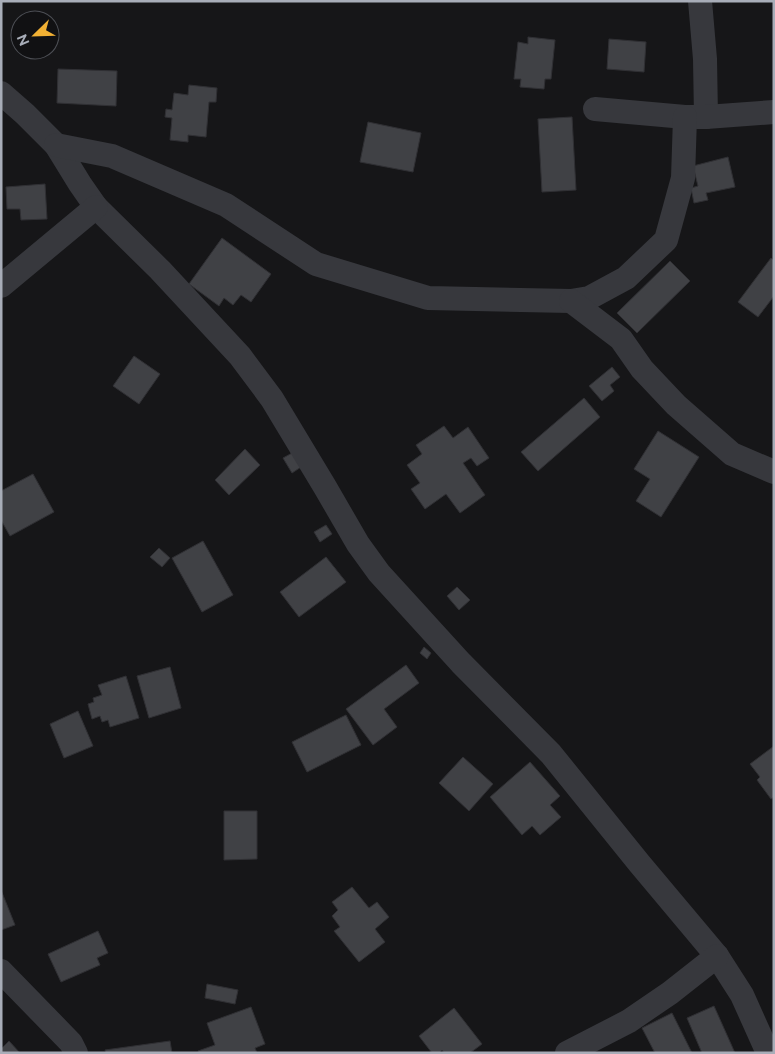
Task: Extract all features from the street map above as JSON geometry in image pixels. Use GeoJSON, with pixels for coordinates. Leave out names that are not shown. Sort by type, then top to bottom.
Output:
{"type":"FeatureCollection","features":[{"type":"Feature","properties":{"kind":"street"},"geometry":{"type":"LineString","coordinates":[[56,145],[112,156],[226,206],[316,264],[428,298],[571,301],[589,298],[626,278],[666,240],[683,178],[696,117],[705,59],[700,1]]}},
{"type":"Feature","properties":{"kind":"street"},"geometry":{"type":"LineString","coordinates":[[1,92],[56,145],[96,206],[187,298],[240,356],[272,399],[326,487],[358,544],[379,574],[461,663],[551,754],[717,956],[742,995],[768,1053]]}},
{"type":"Feature","properties":{"kind":"street"},"geometry":{"type":"LineString","coordinates":[[595,109],[696,117],[774,112]]}},
{"type":"Feature","properties":{"kind":"street"},"geometry":{"type":"LineString","coordinates":[[1,286],[96,206]]}},
{"type":"Feature","properties":{"kind":"street"},"geometry":{"type":"LineString","coordinates":[[571,301],[621,339],[642,369],[676,405],[732,454],[774,472]]}},
{"type":"Feature","properties":{"kind":"street"},"geometry":{"type":"LineString","coordinates":[[567,1053],[629,1021],[670,993],[717,956]]}},
{"type":"Feature","properties":{"kind":"street"},"geometry":{"type":"LineString","coordinates":[[1,971],[71,1043],[76,1053]]}},
{"type":"Feature","properties":{"kind":"building"},"geometry":{"type":"Polygon","coordinates":[[[528,37],[555,40],[551,79],[545,79],[544,89],[520,87],[521,79],[514,79],[518,42],[528,44],[528,37]]]}},
{"type":"Feature","properties":{"kind":"building"},"geometry":{"type":"Polygon","coordinates":[[[609,39],[646,42],[644,72],[607,69],[609,39]]]}},
{"type":"Feature","properties":{"kind":"building"},"geometry":{"type":"Polygon","coordinates":[[[58,69],[117,71],[116,106],[57,103],[58,69]]]}},
{"type":"Feature","properties":{"kind":"building"},"geometry":{"type":"Polygon","coordinates":[[[189,85],[217,88],[216,102],[209,102],[206,137],[188,135],[188,142],[170,140],[172,118],[165,117],[166,109],[172,110],[174,93],[188,95],[189,85]]]}},
{"type":"Feature","properties":{"kind":"building"},"geometry":{"type":"Polygon","coordinates":[[[572,117],[576,190],[542,192],[538,119],[572,117]]]}},
{"type":"Feature","properties":{"kind":"building"},"geometry":{"type":"Polygon","coordinates":[[[368,122],[421,133],[413,172],[360,162],[368,122]]]}},
{"type":"Feature","properties":{"kind":"building"},"geometry":{"type":"Polygon","coordinates":[[[728,157],[735,187],[706,193],[708,200],[694,203],[691,188],[698,186],[693,166],[728,157]]]}},
{"type":"Feature","properties":{"kind":"building"},"geometry":{"type":"Polygon","coordinates":[[[45,184],[47,219],[21,220],[20,209],[7,209],[6,187],[45,184]]]}},
{"type":"Feature","properties":{"kind":"building"},"geometry":{"type":"Polygon","coordinates":[[[222,238],[271,274],[251,302],[241,295],[233,305],[224,298],[219,306],[189,284],[222,238]]]}},
{"type":"Feature","properties":{"kind":"building"},"geometry":{"type":"Polygon","coordinates":[[[771,258],[774,261],[774,296],[758,317],[738,302],[771,258]]]}},
{"type":"Feature","properties":{"kind":"building"},"geometry":{"type":"Polygon","coordinates":[[[670,261],[690,281],[637,333],[617,313],[670,261]]]}},
{"type":"Feature","properties":{"kind":"building"},"geometry":{"type":"Polygon","coordinates":[[[134,356],[160,374],[139,404],[113,386],[134,356]]]}},
{"type":"Feature","properties":{"kind":"building"},"geometry":{"type":"Polygon","coordinates":[[[612,367],[620,377],[610,385],[614,391],[602,401],[589,386],[612,367]]]}},
{"type":"Feature","properties":{"kind":"building"},"geometry":{"type":"Polygon","coordinates":[[[584,398],[600,417],[538,471],[521,452],[584,398]]]}},
{"type":"Feature","properties":{"kind":"building"},"geometry":{"type":"Polygon","coordinates":[[[444,426],[453,438],[468,427],[489,458],[477,466],[471,458],[463,463],[485,495],[460,513],[446,494],[425,509],[411,489],[420,483],[407,465],[422,454],[416,445],[444,426]]]}},
{"type":"Feature","properties":{"kind":"building"},"geometry":{"type":"Polygon","coordinates":[[[658,431],[699,457],[661,517],[636,501],[650,479],[634,469],[658,431]]]}},
{"type":"Feature","properties":{"kind":"building"},"geometry":{"type":"Polygon","coordinates":[[[245,449],[260,465],[229,495],[215,480],[245,449]]]}},
{"type":"Feature","properties":{"kind":"building"},"geometry":{"type":"Polygon","coordinates":[[[294,452],[301,467],[292,473],[283,458],[294,452]]]}},
{"type":"Feature","properties":{"kind":"building"},"geometry":{"type":"Polygon","coordinates":[[[33,474],[54,512],[10,536],[1,520],[1,491],[33,474]]]}},
{"type":"Feature","properties":{"kind":"building"},"geometry":{"type":"Polygon","coordinates":[[[326,525],[332,534],[320,542],[314,532],[326,525]]]}},
{"type":"Feature","properties":{"kind":"building"},"geometry":{"type":"Polygon","coordinates":[[[203,541],[233,595],[202,612],[172,558],[203,541]]]}},
{"type":"Feature","properties":{"kind":"building"},"geometry":{"type":"Polygon","coordinates":[[[159,548],[170,558],[162,567],[150,557],[159,548]]]}},
{"type":"Feature","properties":{"kind":"building"},"geometry":{"type":"Polygon","coordinates":[[[326,557],[346,582],[299,617],[280,592],[326,557]]]}},
{"type":"Feature","properties":{"kind":"building"},"geometry":{"type":"Polygon","coordinates":[[[457,587],[470,600],[459,610],[447,596],[457,587]]]}},
{"type":"Feature","properties":{"kind":"building"},"geometry":{"type":"Polygon","coordinates":[[[424,647],[431,653],[427,659],[420,653],[424,647]]]}},
{"type":"Feature","properties":{"kind":"building"},"geometry":{"type":"Polygon","coordinates":[[[406,665],[419,683],[384,709],[397,727],[373,745],[346,709],[406,665]]]}},
{"type":"Feature","properties":{"kind":"building"},"geometry":{"type":"Polygon","coordinates":[[[170,667],[181,708],[149,718],[137,676],[170,667]]]}},
{"type":"Feature","properties":{"kind":"building"},"geometry":{"type":"Polygon","coordinates":[[[126,676],[139,718],[110,727],[108,720],[102,722],[100,716],[92,719],[88,704],[94,702],[93,698],[102,695],[98,685],[126,676]]]}},
{"type":"Feature","properties":{"kind":"building"},"geometry":{"type":"Polygon","coordinates":[[[78,711],[93,746],[64,758],[50,724],[78,711]]]}},
{"type":"Feature","properties":{"kind":"building"},"geometry":{"type":"Polygon","coordinates":[[[346,715],[361,745],[307,772],[292,742],[346,715]]]}},
{"type":"Feature","properties":{"kind":"building"},"geometry":{"type":"Polygon","coordinates":[[[774,746],[774,797],[771,799],[757,780],[760,777],[750,764],[774,746]]]}},
{"type":"Feature","properties":{"kind":"building"},"geometry":{"type":"Polygon","coordinates":[[[463,757],[493,784],[469,811],[439,783],[463,757]]]}},
{"type":"Feature","properties":{"kind":"building"},"geometry":{"type":"Polygon","coordinates":[[[530,762],[560,796],[550,805],[561,817],[540,835],[532,826],[522,835],[490,797],[530,762]]]}},
{"type":"Feature","properties":{"kind":"building"},"geometry":{"type":"Polygon","coordinates":[[[224,811],[257,811],[257,859],[224,860],[224,811]]]}},
{"type":"Feature","properties":{"kind":"building"},"geometry":{"type":"Polygon","coordinates":[[[352,887],[369,908],[377,902],[389,917],[375,929],[385,942],[359,962],[334,931],[340,927],[332,916],[338,910],[332,902],[352,887]]]}},
{"type":"Feature","properties":{"kind":"building"},"geometry":{"type":"Polygon","coordinates":[[[1,890],[15,925],[1,930],[1,890]]]}},
{"type":"Feature","properties":{"kind":"building"},"geometry":{"type":"Polygon","coordinates":[[[98,931],[108,953],[97,958],[100,965],[61,982],[48,954],[98,931]]]}},
{"type":"Feature","properties":{"kind":"building"},"geometry":{"type":"Polygon","coordinates":[[[207,984],[238,990],[235,1004],[205,998],[207,984]]]}},
{"type":"Feature","properties":{"kind":"building"},"geometry":{"type":"Polygon","coordinates":[[[714,1006],[735,1053],[702,1053],[687,1018],[714,1006]]]}},
{"type":"Feature","properties":{"kind":"building"},"geometry":{"type":"Polygon","coordinates":[[[251,1007],[265,1044],[255,1048],[257,1053],[199,1053],[198,1051],[215,1045],[207,1023],[251,1007]]]}},
{"type":"Feature","properties":{"kind":"building"},"geometry":{"type":"Polygon","coordinates":[[[454,1008],[482,1044],[470,1053],[444,1053],[442,1050],[439,1053],[432,1053],[419,1036],[454,1008]]]}},
{"type":"Feature","properties":{"kind":"building"},"geometry":{"type":"Polygon","coordinates":[[[672,1013],[692,1053],[655,1053],[642,1028],[672,1013]]]}},
{"type":"Feature","properties":{"kind":"building"},"geometry":{"type":"Polygon","coordinates":[[[9,1041],[20,1053],[1,1053],[1,1049],[9,1041]]]}},
{"type":"Feature","properties":{"kind":"building"},"geometry":{"type":"Polygon","coordinates":[[[170,1041],[172,1053],[106,1053],[105,1050],[170,1041]]]}}]}
